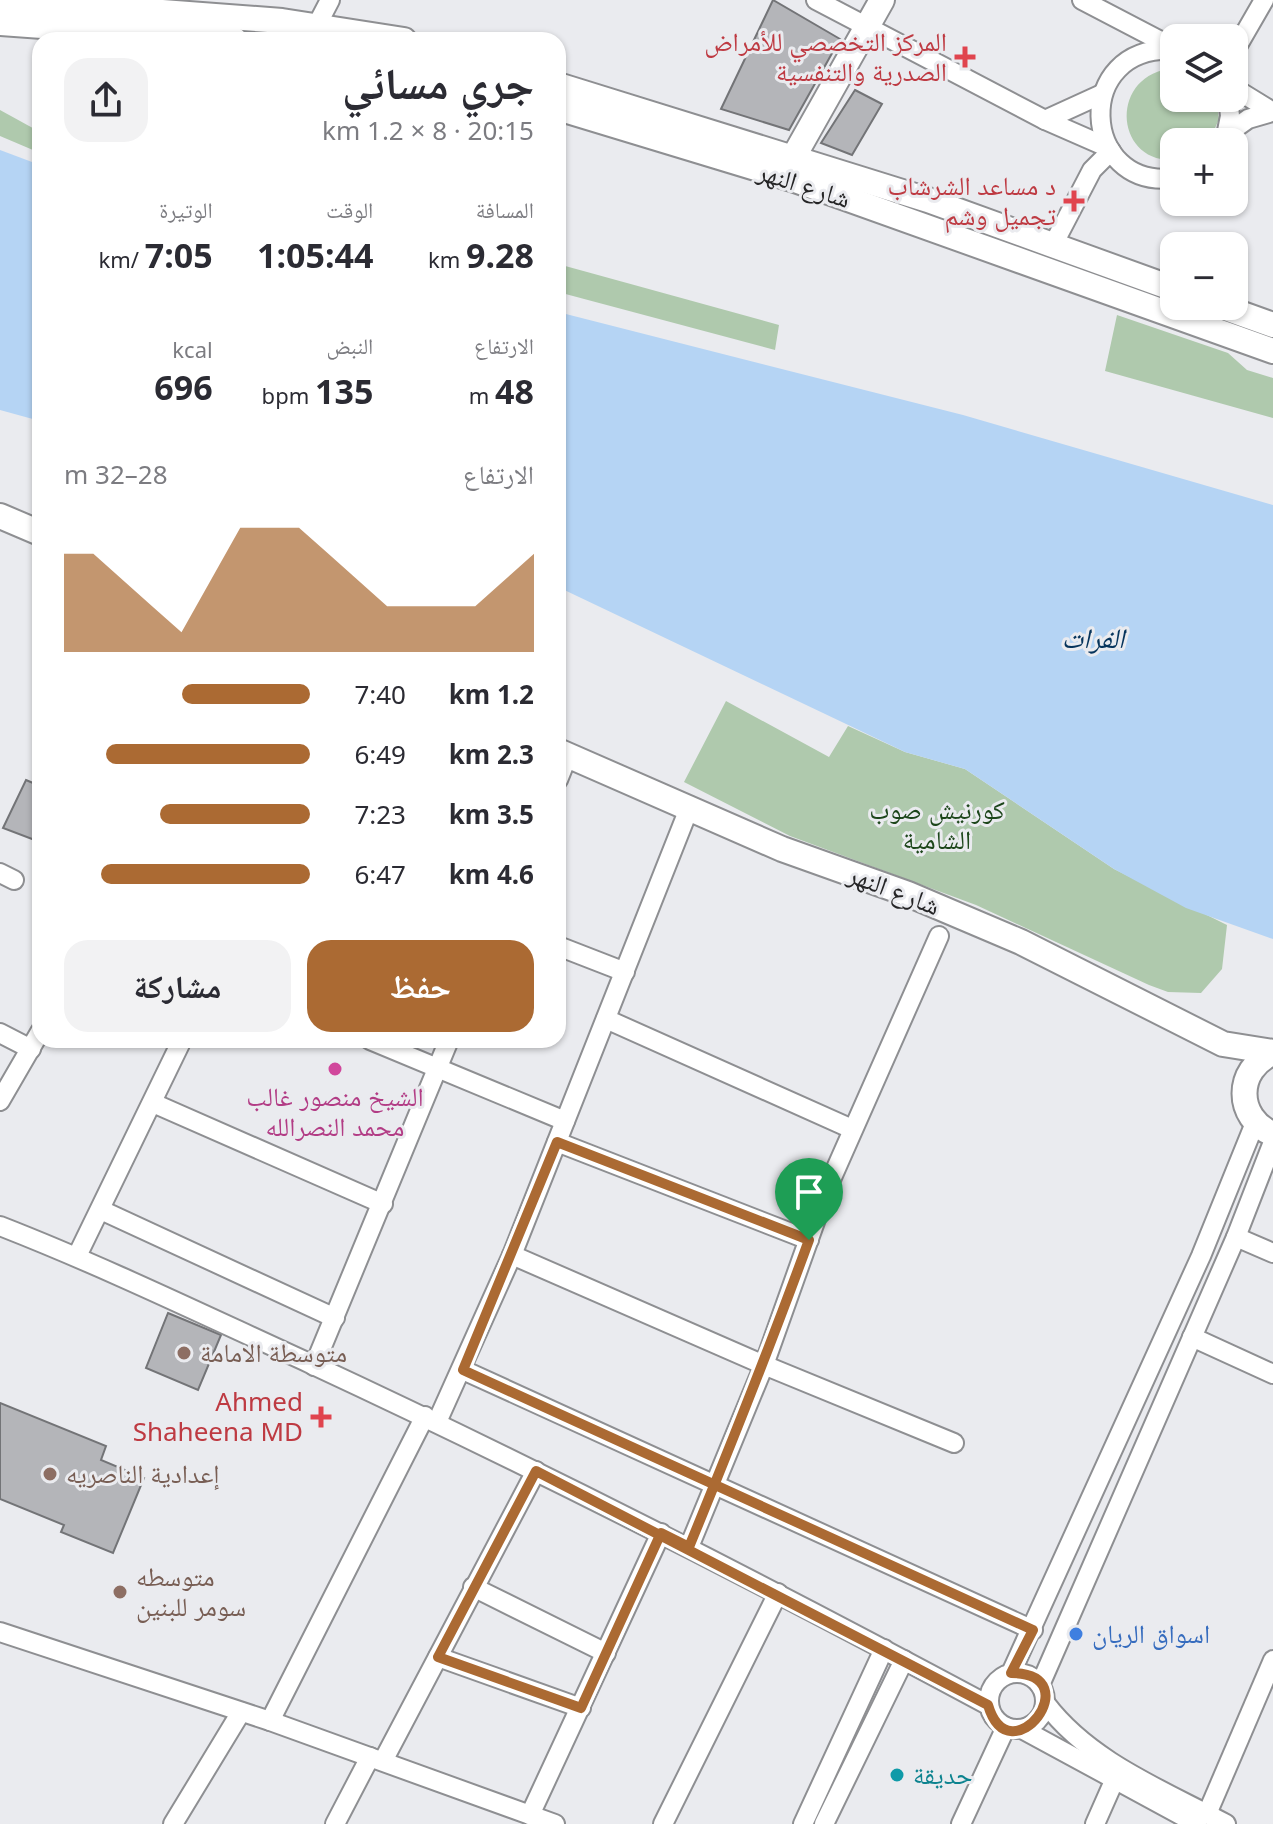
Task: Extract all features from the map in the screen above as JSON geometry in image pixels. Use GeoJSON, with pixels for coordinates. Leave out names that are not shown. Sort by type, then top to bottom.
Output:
{"type":"FeatureCollection","features":[{"type":"Feature","properties":{"kind":"main road"},"geometry":{"type":"LineString","coordinates":[[3,0],[317,25],[358,32]]}},
{"type":"Feature","properties":{"kind":"main road"},"geometry":{"type":"LineString","coordinates":[[793,158],[882,0]]}},
{"type":"Feature","properties":{"kind":"main road"},"geometry":{"type":"LineString","coordinates":[[0,23],[124,32]]}},
{"type":"Feature","properties":{"kind":"main road","name":"شارع النهر"},"geometry":{"type":"LineString","coordinates":[[566,87],[928,200],[1160,284]]}},
{"type":"Feature","properties":{"kind":"main road","name":"شارع النهر"},"geometry":{"type":"LineString","coordinates":[[566,110],[795,180],[1268,336]]}},
{"type":"Feature","properties":{"kind":"main road","name":"شارع النهر"},"geometry":{"type":"LineString","coordinates":[[1242,320],[1268,336]]}},
{"type":"Feature","properties":{"kind":"main road"},"geometry":{"type":"LineString","coordinates":[[0,516],[32,530]]}},
{"type":"Feature","properties":{"kind":"main road","name":"شارع النهر"},"geometry":{"type":"LineString","coordinates":[[566,754],[690,806],[771,845],[908,894],[1021,942],[1223,1044],[1273,1052]]}},
{"type":"Feature","properties":{"kind":"main road"},"geometry":{"type":"LineString","coordinates":[[1223,1044],[1244,1093],[1246,1109],[1264,1128]]}},
{"type":"Feature","properties":{"kind":"main road"},"geometry":{"type":"LineString","coordinates":[[1244,1093],[1250,1072],[1273,1052]]}},
{"type":"Feature","properties":{"kind":"street"},"geometry":{"type":"LineString","coordinates":[[317,25],[330,0]]}},
{"type":"Feature","properties":{"kind":"street"},"geometry":{"type":"LineString","coordinates":[[816,0],[1045,120],[1110,150],[1137,173],[1160,176]]}},
{"type":"Feature","properties":{"kind":"street"},"geometry":{"type":"LineString","coordinates":[[1082,0],[1160,42]]}},
{"type":"Feature","properties":{"kind":"street"},"geometry":{"type":"LineString","coordinates":[[1248,28],[1264,0]]}},
{"type":"Feature","properties":{"kind":"street"},"geometry":{"type":"LineString","coordinates":[[1110,150],[1100,121],[1102,94],[1111,76],[1124,63],[1141,53],[1160,51]]}},
{"type":"Feature","properties":{"kind":"street"},"geometry":{"type":"LineString","coordinates":[[1045,120],[1102,94]]}},
{"type":"Feature","properties":{"kind":"street"},"geometry":{"type":"LineString","coordinates":[[1248,97],[1273,112]]}},
{"type":"Feature","properties":{"kind":"street"},"geometry":{"type":"LineString","coordinates":[[1237,128],[1248,119],[1273,112]]}},
{"type":"Feature","properties":{"kind":"street"},"geometry":{"type":"LineString","coordinates":[[1053,245],[1092,170],[1110,150]]}},
{"type":"Feature","properties":{"kind":"street"},"geometry":{"type":"LineString","coordinates":[[270,1721],[431,1419],[463,1370],[512,1255],[690,806]]}},
{"type":"Feature","properties":{"kind":"street"},"geometry":{"type":"LineString","coordinates":[[689,1547],[764,1365],[852,1129],[939,936]]}},
{"type":"Feature","properties":{"kind":"street"},"geometry":{"type":"LineString","coordinates":[[566,949],[625,972]]}},
{"type":"Feature","properties":{"kind":"street"},"geometry":{"type":"LineString","coordinates":[[606,1019],[852,1129]]}},
{"type":"Feature","properties":{"kind":"street"},"geometry":{"type":"LineString","coordinates":[[0,1033],[32,1040]]}},
{"type":"Feature","properties":{"kind":"street"},"geometry":{"type":"LineString","coordinates":[[0,1101],[32,1048]]}},
{"type":"Feature","properties":{"kind":"street"},"geometry":{"type":"LineString","coordinates":[[77,1256],[178,1048]]}},
{"type":"Feature","properties":{"kind":"street"},"geometry":{"type":"LineString","coordinates":[[388,1048],[565,1121]]}},
{"type":"Feature","properties":{"kind":"street"},"geometry":{"type":"LineString","coordinates":[[314,1366],[445,1048]]}},
{"type":"Feature","properties":{"kind":"street"},"geometry":{"type":"LineString","coordinates":[[153,1103],[383,1204]]}},
{"type":"Feature","properties":{"kind":"street"},"geometry":{"type":"LineString","coordinates":[[988,1705],[995,1684],[1011,1673],[1033,1630],[1201,1256],[1264,1128]]}},
{"type":"Feature","properties":{"kind":"street"},"geometry":{"type":"LineString","coordinates":[[557,1142],[809,1240]]}},
{"type":"Feature","properties":{"kind":"street"},"geometry":{"type":"LineString","coordinates":[[1040,1685],[1236,1237],[1273,1142]]}},
{"type":"Feature","properties":{"kind":"street"},"geometry":{"type":"LineString","coordinates":[[101,1210],[335,1318]]}},
{"type":"Feature","properties":{"kind":"street"},"geometry":{"type":"LineString","coordinates":[[0,1226],[77,1256],[431,1419],[689,1547],[884,1649],[988,1705],[994,1718],[1114,1781],[1202,1819],[1226,1824]]}},
{"type":"Feature","properties":{"kind":"street"},"geometry":{"type":"LineString","coordinates":[[1236,1237],[1273,1253]]}},
{"type":"Feature","properties":{"kind":"street"},"geometry":{"type":"LineString","coordinates":[[512,1255],[764,1365],[954,1443]]}},
{"type":"Feature","properties":{"kind":"street"},"geometry":{"type":"LineString","coordinates":[[1192,1337],[1273,1374]]}},
{"type":"Feature","properties":{"kind":"street"},"geometry":{"type":"LineString","coordinates":[[463,1370],[1033,1630]]}},
{"type":"Feature","properties":{"kind":"street"},"geometry":{"type":"LineString","coordinates":[[335,1824],[438,1657],[536,1471]]}},
{"type":"Feature","properties":{"kind":"street"},"geometry":{"type":"LineString","coordinates":[[530,1815],[661,1533]]}},
{"type":"Feature","properties":{"kind":"street"},"geometry":{"type":"LineString","coordinates":[[473,1587],[606,1653]]}},
{"type":"Feature","properties":{"kind":"street"},"geometry":{"type":"LineString","coordinates":[[663,1824],[778,1593]]}},
{"type":"Feature","properties":{"kind":"street"},"geometry":{"type":"LineString","coordinates":[[1,1634],[270,1721],[555,1824]]}},
{"type":"Feature","properties":{"kind":"street"},"geometry":{"type":"LineString","coordinates":[[803,1824],[884,1649]]}},
{"type":"Feature","properties":{"kind":"street"},"geometry":{"type":"LineString","coordinates":[[438,1657],[581,1708]]}},
{"type":"Feature","properties":{"kind":"street"},"geometry":{"type":"LineString","coordinates":[[824,1824],[904,1660]]}},
{"type":"Feature","properties":{"kind":"street"},"geometry":{"type":"LineString","coordinates":[[1202,1819],[1272,1668]]}},
{"type":"Feature","properties":{"kind":"street"},"geometry":{"type":"LineString","coordinates":[[1011,1673],[1025,1674],[1040,1685],[1046,1704],[1066,1728],[1098,1754],[1202,1819]]}},
{"type":"Feature","properties":{"kind":"street"},"geometry":{"type":"LineString","coordinates":[[961,1824],[1014,1728],[1037,1722],[1046,1704]]}},
{"type":"Feature","properties":{"kind":"street"},"geometry":{"type":"LineString","coordinates":[[173,1824],[241,1712]]}},
{"type":"Feature","properties":{"kind":"street"},"geometry":{"type":"LineString","coordinates":[[1095,1824],[1114,1781]]}},
{"type":"Feature","properties":{"kind":"green space"},"geometry":{"type":"Polygon","coordinates":[[[1160,72],[1160,112],[1218,112],[1219,119],[1215,128],[1160,128],[1160,158],[1139,148],[1130,134],[1127,117],[1129,101],[1138,85],[1160,72]]]}},
{"type":"Feature","properties":{"kind":"green space"},"geometry":{"type":"Polygon","coordinates":[[[0,110],[32,128],[32,150],[0,136],[0,110]]]}},
{"type":"Feature","properties":{"kind":"green space"},"geometry":{"type":"Polygon","coordinates":[[[566,266],[779,325],[775,350],[566,294],[566,266]]]}},
{"type":"Feature","properties":{"kind":"green space"},"geometry":{"type":"Polygon","coordinates":[[[1117,315],[1228,353],[1247,370],[1273,378],[1273,418],[1105,371],[1117,315]]]}},
{"type":"Feature","properties":{"kind":"green space","name":"كورنيش صوب الشامية"},"geometry":{"type":"Polygon","coordinates":[[[726,701],[829,757],[848,726],[905,752],[965,769],[1114,869],[1227,925],[1222,969],[1201,993],[1168,992],[976,905],[790,836],[684,782],[726,701]]]}},
{"type":"Feature","properties":{"kind":"water"},"geometry":{"type":"Polygon","coordinates":[[[0,150],[32,162],[32,419],[0,410],[0,150]]]}},
{"type":"Feature","properties":{"kind":"water","name":"الفرات"},"geometry":{"type":"Polygon","coordinates":[[[566,314],[963,415],[1273,505],[1273,939],[1186,908],[1114,869],[965,769],[905,752],[566,591],[566,314]]]}},
{"type":"Feature","properties":{"kind":"building"},"geometry":{"type":"Polygon","coordinates":[[[773,0],[840,39],[789,130],[721,109],[773,0]]]}},
{"type":"Feature","properties":{"kind":"building"},"geometry":{"type":"Polygon","coordinates":[[[855,90],[882,104],[852,155],[821,143],[855,90]]]}},
{"type":"Feature","properties":{"kind":"building"},"geometry":{"type":"Polygon","coordinates":[[[26,780],[32,783],[32,839],[3,828],[26,780]]]}},
{"type":"Feature","properties":{"kind":"building"},"geometry":{"type":"Polygon","coordinates":[[[168,1313],[221,1335],[198,1390],[146,1368],[168,1313]]]}},
{"type":"Feature","properties":{"kind":"building"},"geometry":{"type":"Polygon","coordinates":[[[0,1403],[106,1446],[101,1460],[144,1478],[113,1553],[61,1532],[64,1525],[0,1499],[0,1403]]]}},
{"type":"Feature","properties":{"kind":"place","name":"المركز التخصصي للأمراض الصدرية والتنفسية"},"geometry":{"type":"Point","coordinates":[965,57]}},
{"type":"Feature","properties":{"kind":"place","name":"د مساعد الشرشاب تجميل وشم"},"geometry":{"type":"Point","coordinates":[1074,201]}},
{"type":"Feature","properties":{"kind":"place","name":"الشيخ منصور غالب محمد النصرالله"},"geometry":{"type":"Point","coordinates":[335,1069]}},
{"type":"Feature","properties":{"kind":"place","name":"متوسطة الامامة"},"geometry":{"type":"Point","coordinates":[184,1353]}},
{"type":"Feature","properties":{"kind":"place","name":"Ahmed Shaheena MD"},"geometry":{"type":"Point","coordinates":[321,1417]}},
{"type":"Feature","properties":{"kind":"place","name":"إعدادية الناصريه"},"geometry":{"type":"Point","coordinates":[50,1474]}},
{"type":"Feature","properties":{"kind":"place","name":"متوسطه سومر للبنين"},"geometry":{"type":"Point","coordinates":[120,1592]}},
{"type":"Feature","properties":{"kind":"place","name":"اسواق الريان"},"geometry":{"type":"Point","coordinates":[1076,1634]}},
{"type":"Feature","properties":{"kind":"place","name":"حديقة"},"geometry":{"type":"Point","coordinates":[897,1775]}},
{"type":"Feature","properties":{"kind":"route"},"geometry":{"type":"LineString","coordinates":[[809,1240],[557,1142],[463,1370],[714,1485],[1033,1630],[1011,1673],[1031,1676],[1043,1690],[1046,1704],[1037,1722],[1030,1727],[1014,1730],[999,1724],[988,1705],[689,1547],[536,1471],[438,1657],[581,1708],[661,1533],[689,1547],[714,1485],[764,1365],[809,1240]]}}]}
